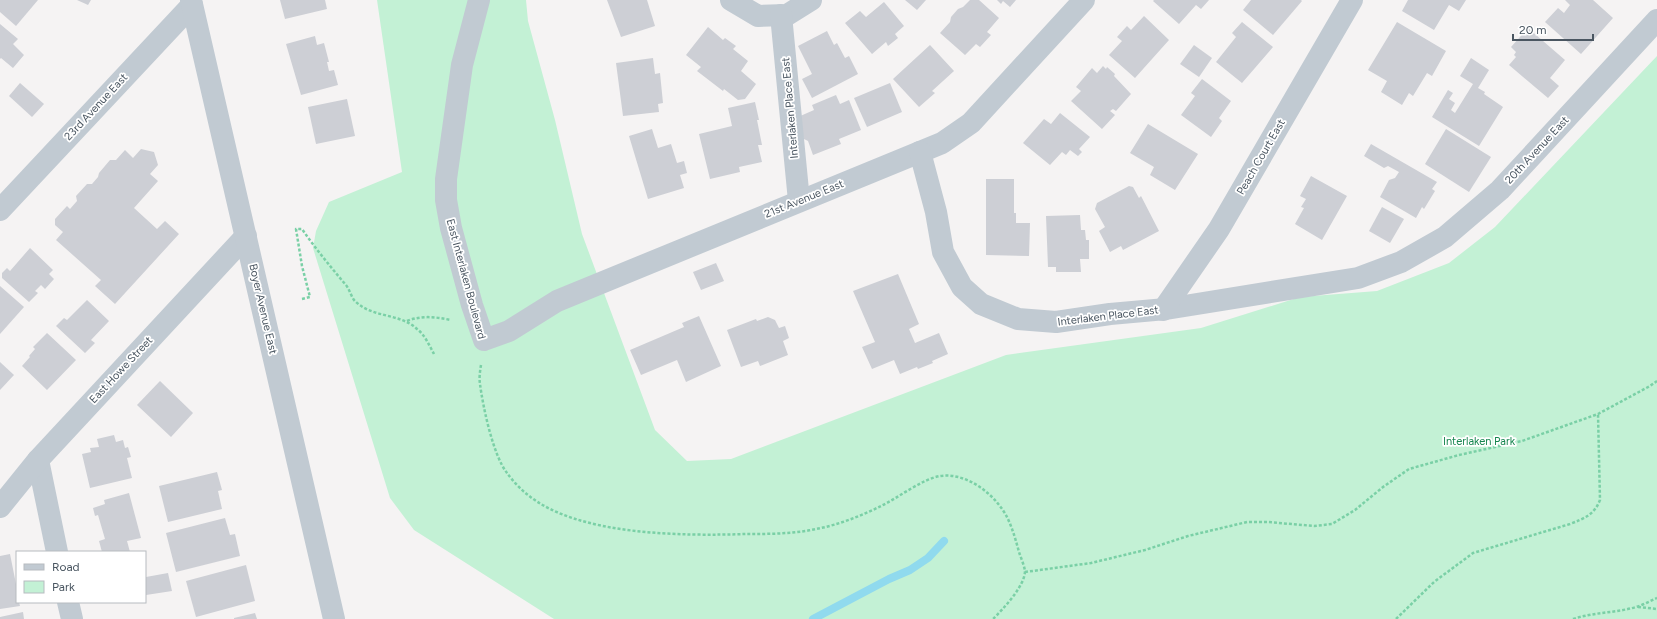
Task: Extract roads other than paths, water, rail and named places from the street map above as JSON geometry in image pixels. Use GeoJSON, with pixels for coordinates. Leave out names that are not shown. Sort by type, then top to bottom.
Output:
{"type":"FeatureCollection","features":[{"type":"Feature","properties":{"kind":"street","name":"East Interlaken Boulevard"},"geometry":{"type":"LineString","coordinates":[[479,0],[462,65],[446,179],[446,200],[451,228],[470,299],[484,340]]}},
{"type":"Feature","properties":{"kind":"street"},"geometry":{"type":"LineString","coordinates":[[731,0],[758,16],[787,15],[811,0]]}},
{"type":"Feature","properties":{"kind":"street","name":"21st Avenue East"},"geometry":{"type":"LineString","coordinates":[[484,340],[509,331],[557,301],[942,143],[971,123],[1084,0]]}},
{"type":"Feature","properties":{"kind":"street","name":"Peach Court East"},"geometry":{"type":"LineString","coordinates":[[1163,310],[1219,228],[1352,0]]}},
{"type":"Feature","properties":{"kind":"street","name":"23rd Avenue East"},"geometry":{"type":"LineString","coordinates":[[0,210],[192,2]]}},
{"type":"Feature","properties":{"kind":"street","name":"Boyer Avenue East"},"geometry":{"type":"LineString","coordinates":[[192,2],[334,619]]}},
{"type":"Feature","properties":{"kind":"street","name":"Interlaken Place East"},"geometry":{"type":"LineString","coordinates":[[781,15],[799,201]]}},
{"type":"Feature","properties":{"kind":"street","name":"20th Avenue East"},"geometry":{"type":"LineString","coordinates":[[1401,262],[1445,237],[1500,190],[1657,20]]}},
{"type":"Feature","properties":{"kind":"street","name":"Interlaken Place East"},"geometry":{"type":"LineString","coordinates":[[920,152],[936,212],[943,252],[962,287],[981,304],[1018,319],[1056,322],[1110,314],[1163,310],[1358,278],[1401,262]]}},
{"type":"Feature","properties":{"kind":"street","name":"East Howe Street"},"geometry":{"type":"LineString","coordinates":[[0,507],[38,460],[246,236]]}},
{"type":"Feature","properties":{"kind":"street"},"geometry":{"type":"LineString","coordinates":[[38,460],[58,551]]}},
{"type":"Feature","properties":{"kind":"street"},"geometry":{"type":"LineString","coordinates":[[68,603],[72,619]]}},
{"type":"Feature","properties":{"kind":"waterway"},"geometry":{"type":"LineString","coordinates":[[813,619],[889,579],[910,570],[928,558],[944,541]]}},
{"type":"Feature","properties":{"kind":"park label","name":"Interlaken Park"},"geometry":{"type":"Point","coordinates":[1479,441]}}]}
